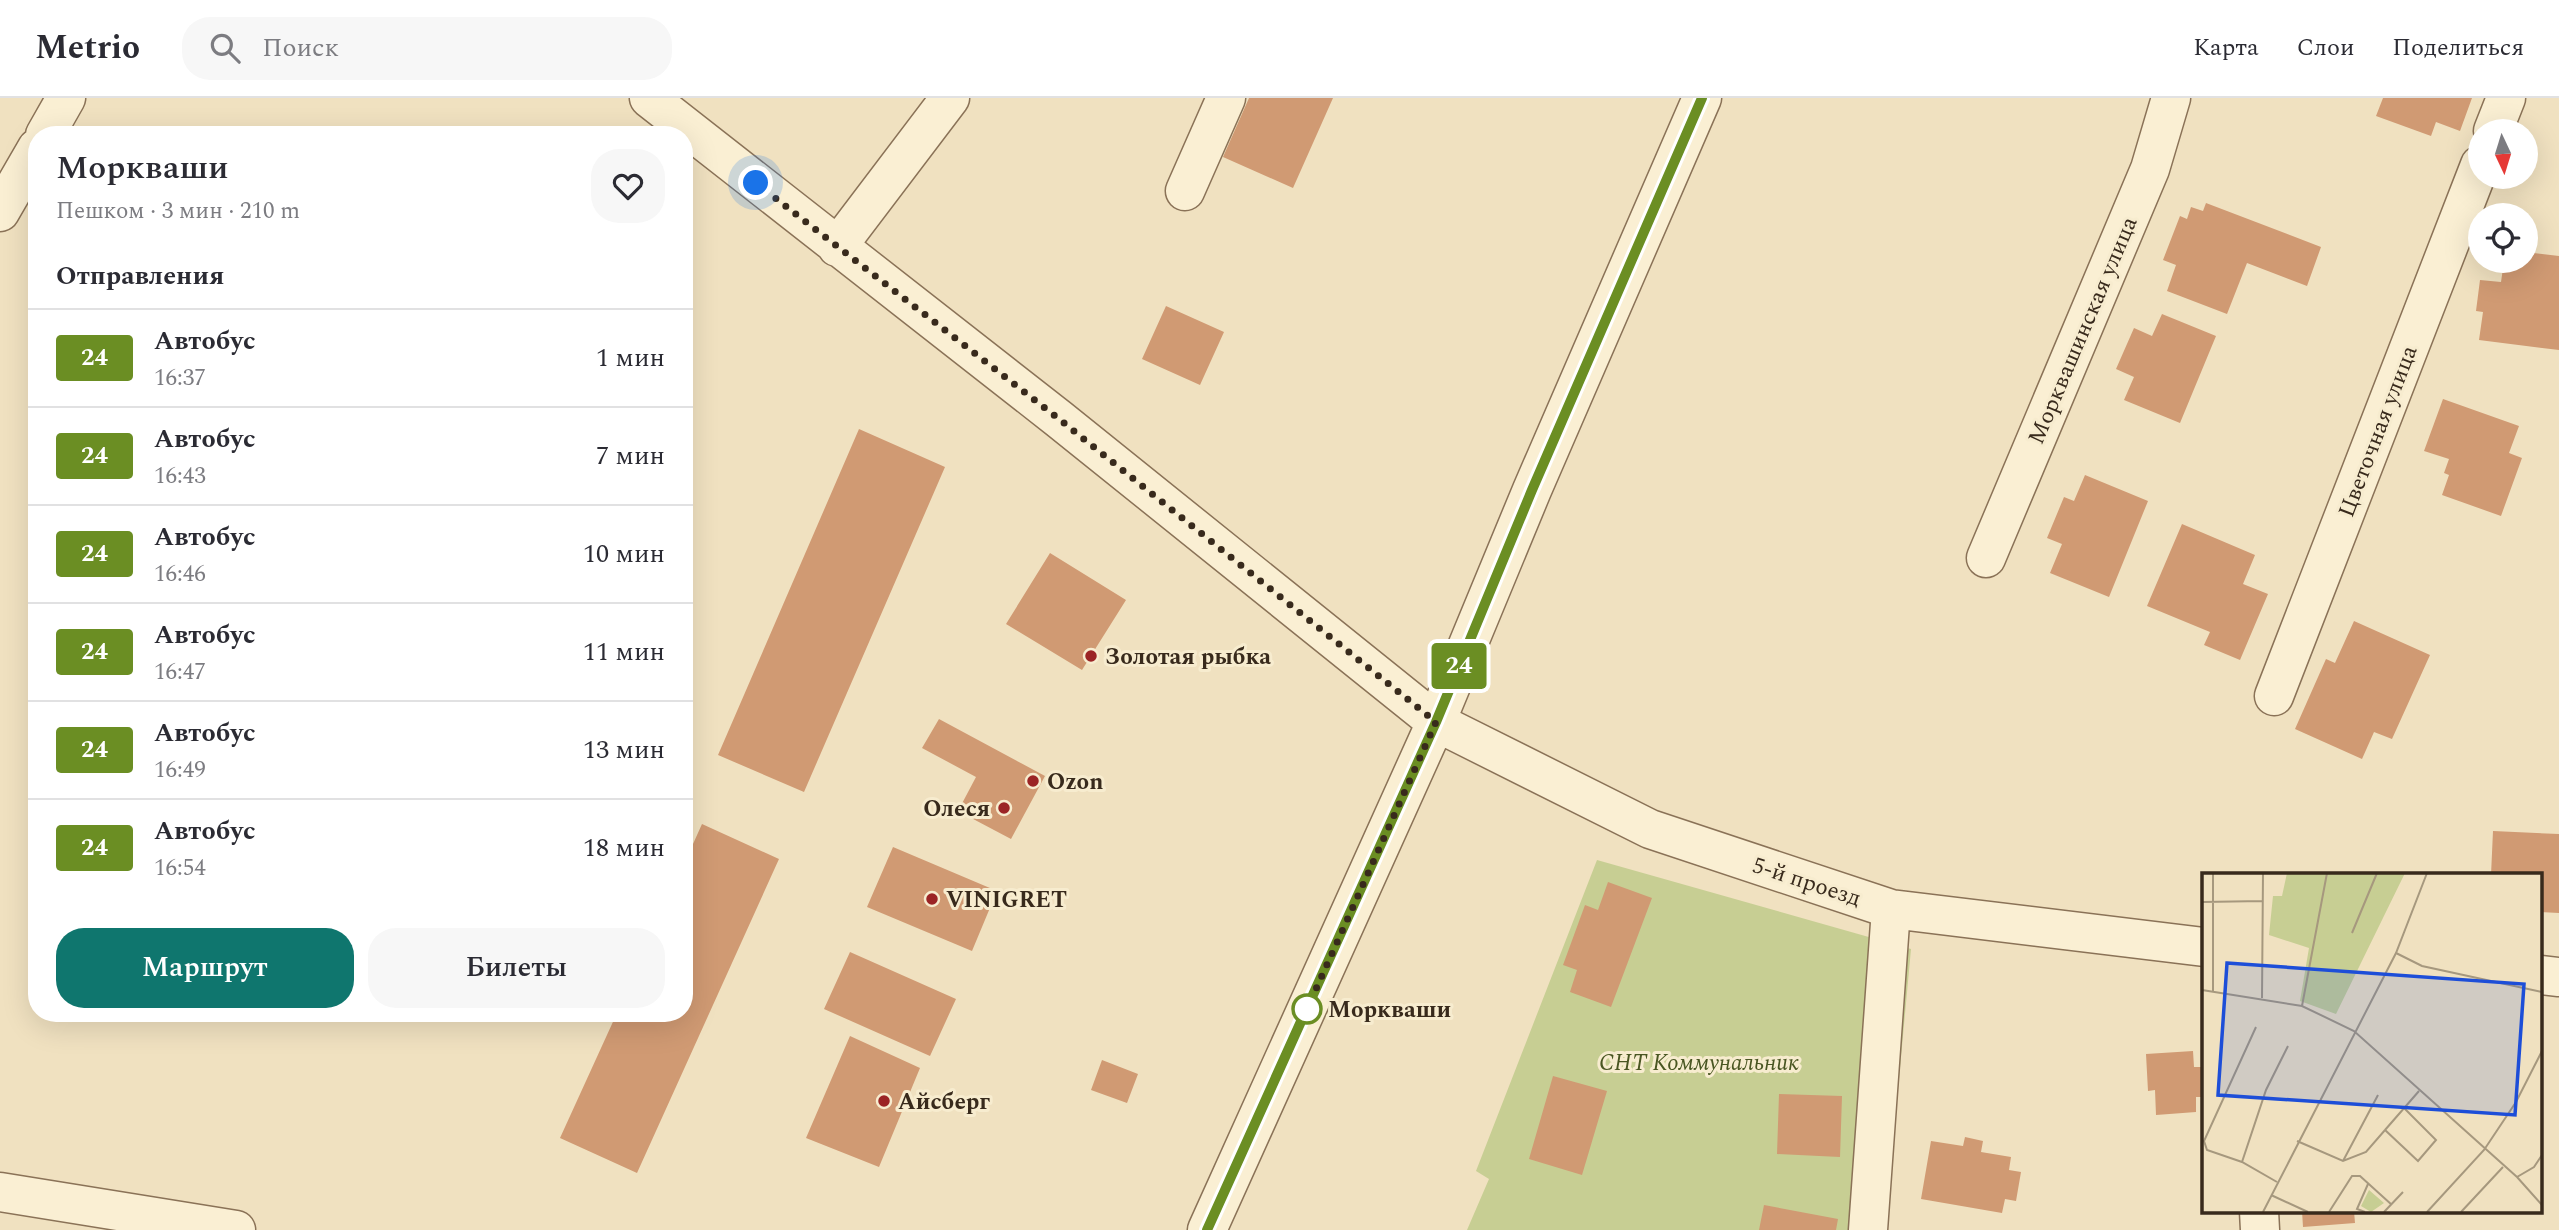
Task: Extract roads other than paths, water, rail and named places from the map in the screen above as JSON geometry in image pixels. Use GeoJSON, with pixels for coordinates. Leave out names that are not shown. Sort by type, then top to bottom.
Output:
{"type":"FeatureCollection","features":[{"type":"Feature","properties":{"kind":"street"},"geometry":{"type":"LineString","coordinates":[[50,126],[66,98]]}},
{"type":"Feature","properties":{"kind":"street","name":"5-й проезд"},"geometry":{"type":"LineString","coordinates":[[649,98],[684,126]]}},
{"type":"Feature","properties":{"kind":"street"},"geometry":{"type":"LineString","coordinates":[[837,247],[950,98]]}},
{"type":"Feature","properties":{"kind":"street"},"geometry":{"type":"LineString","coordinates":[[1185,191],[1226,98]]}},
{"type":"Feature","properties":{"kind":"street"},"geometry":{"type":"LineString","coordinates":[[1207,1230],[1436,722],[1532,490],[1702,98]]}},
{"type":"Feature","properties":{"kind":"street","name":"Морквашинская улица"},"geometry":{"type":"LineString","coordinates":[[1986,558],[2150,169],[2171,98]]}},
{"type":"Feature","properties":{"kind":"street"},"geometry":{"type":"LineString","coordinates":[[2498,119],[2506,98]]}},
{"type":"Feature","properties":{"kind":"street","name":"5-й проезд"},"geometry":{"type":"LineString","coordinates":[[693,133],[1059,419],[1436,722],[1650,829],[1891,909],[2202,947]]}},
{"type":"Feature","properties":{"kind":"street"},"geometry":{"type":"LineString","coordinates":[[0,212],[28,164]]}},
{"type":"Feature","properties":{"kind":"street","name":"Цветочная улица"},"geometry":{"type":"LineString","coordinates":[[2274,696],[2471,189]]}},
{"type":"Feature","properties":{"kind":"street"},"geometry":{"type":"LineString","coordinates":[[1868,1230],[1891,909]]}},
{"type":"Feature","properties":{"kind":"street"},"geometry":{"type":"LineString","coordinates":[[0,1192],[236,1230]]}},
{"type":"Feature","properties":{"kind":"street"},"geometry":{"type":"LineString","coordinates":[[2259,1212],[2260,1230]]}},
{"type":"Feature","properties":{"kind":"place","name":"Золотая рыбка"},"geometry":{"type":"Point","coordinates":[1091,656]}},
{"type":"Feature","properties":{"kind":"place","name":"Ozon"},"geometry":{"type":"Point","coordinates":[1033,781]}},
{"type":"Feature","properties":{"kind":"place","name":"Олеся"},"geometry":{"type":"Point","coordinates":[1004,808]}},
{"type":"Feature","properties":{"kind":"place","name":"VINIGRET"},"geometry":{"type":"Point","coordinates":[932,899]}},
{"type":"Feature","properties":{"kind":"place","name":"Моркваши"},"geometry":{"type":"Point","coordinates":[1307,1009]}},
{"type":"Feature","properties":{"kind":"place","name":"Айсберг"},"geometry":{"type":"Point","coordinates":[884,1101]}},
{"type":"Feature","properties":{"kind":"park label","name":"СНТ Коммунальник"},"geometry":{"type":"Point","coordinates":[1699,1062]}}]}
